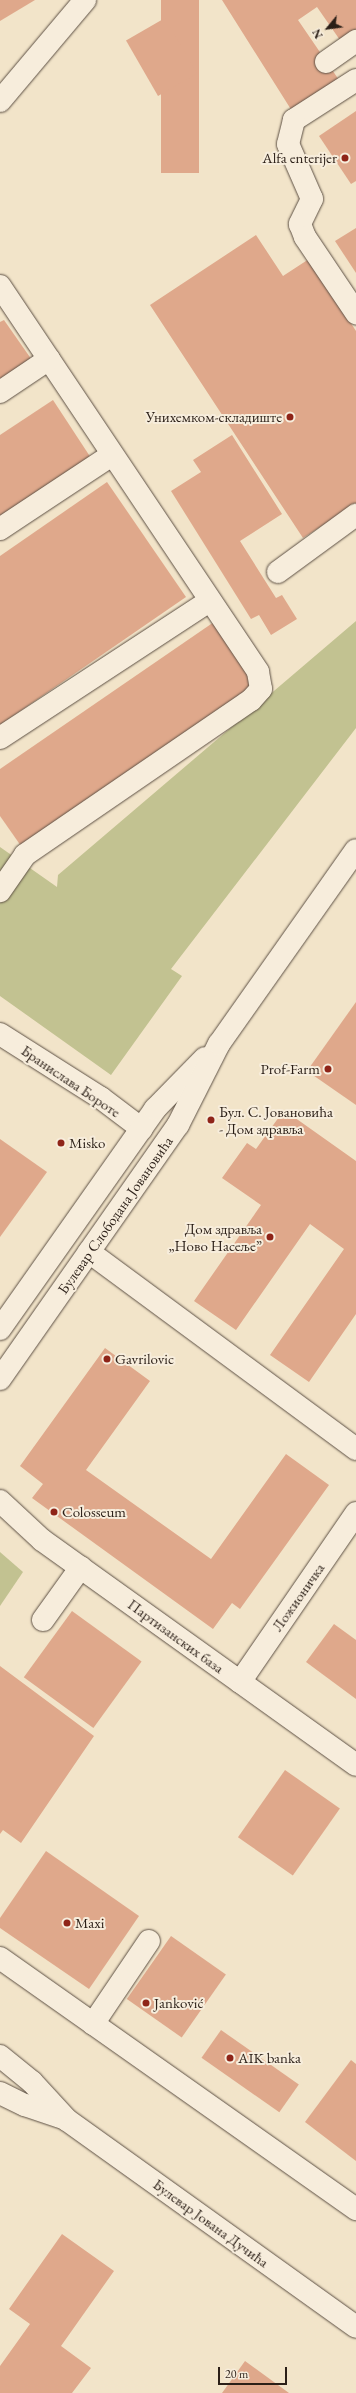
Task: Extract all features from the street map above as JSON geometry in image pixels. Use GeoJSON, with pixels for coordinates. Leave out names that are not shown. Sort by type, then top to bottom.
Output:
{"type":"FeatureCollection","features":[{"type":"Feature","properties":{"kind":"street"},"geometry":{"type":"LineString","coordinates":[[0,101],[85,0]]}},
{"type":"Feature","properties":{"kind":"street"},"geometry":{"type":"LineString","coordinates":[[326,62],[356,42]]}},
{"type":"Feature","properties":{"kind":"street"},"geometry":{"type":"LineString","coordinates":[[356,80],[294,120],[288,144],[312,199],[300,224],[305,237],[356,313]]}},
{"type":"Feature","properties":{"kind":"street"},"geometry":{"type":"LineString","coordinates":[[0,286],[209,601],[258,672],[261,689],[251,700],[25,855],[0,891]]}},
{"type":"Feature","properties":{"kind":"street"},"geometry":{"type":"LineString","coordinates":[[0,392],[49,359]]}},
{"type":"Feature","properties":{"kind":"street"},"geometry":{"type":"LineString","coordinates":[[0,529],[112,455]]}},
{"type":"Feature","properties":{"kind":"street"},"geometry":{"type":"LineString","coordinates":[[278,572],[356,515]]}},
{"type":"Feature","properties":{"kind":"street"},"geometry":{"type":"LineString","coordinates":[[0,738],[209,601]]}},
{"type":"Feature","properties":{"kind":"street","name":"Булевар Слободана Јовановића"},"geometry":{"type":"LineString","coordinates":[[0,1379],[178,1125],[219,1044],[356,850]]}},
{"type":"Feature","properties":{"kind":"street","name":"Бранислава Бороте"},"geometry":{"type":"LineString","coordinates":[[0,1034],[101,1098],[142,1129]]}},
{"type":"Feature","properties":{"kind":"street","name":"Булевар Слободана Јовановића"},"geometry":{"type":"LineString","coordinates":[[0,1329],[155,1109],[219,1044]]}},
{"type":"Feature","properties":{"kind":"street"},"geometry":{"type":"LineString","coordinates":[[89,1252],[356,1449]]}},
{"type":"Feature","properties":{"kind":"street","name":"Партизанских база"},"geometry":{"type":"LineString","coordinates":[[0,1501],[42,1540],[356,1764]]}},
{"type":"Feature","properties":{"kind":"street","name":"Ложионичка"},"geometry":{"type":"LineString","coordinates":[[240,1682],[356,1512]]}},
{"type":"Feature","properties":{"kind":"street"},"geometry":{"type":"LineString","coordinates":[[43,1620],[81,1567]]}},
{"type":"Feature","properties":{"kind":"street"},"geometry":{"type":"LineString","coordinates":[[93,2024],[149,1941]]}},
{"type":"Feature","properties":{"kind":"street"},"geometry":{"type":"LineString","coordinates":[[0,1958],[356,2209]]}},
{"type":"Feature","properties":{"kind":"street","name":"Булевар Јована Дучића"},"geometry":{"type":"LineString","coordinates":[[0,2056],[32,2082],[67,2120],[356,2327]]}},
{"type":"Feature","properties":{"kind":"street","name":"Булевар Јована Дучића"},"geometry":{"type":"LineString","coordinates":[[0,2093],[25,2105],[67,2120]]}},
{"type":"Feature","properties":{"kind":"green space"},"geometry":{"type":"Polygon","coordinates":[[[356,621],[356,728],[171,969],[182,976],[111,1075],[0,996],[0,847],[57,887],[58,875],[356,621]]]}},
{"type":"Feature","properties":{"kind":"green space"},"geometry":{"type":"Polygon","coordinates":[[[0,1552],[23,1572],[0,1606],[0,1552]]]}},
{"type":"Feature","properties":{"kind":"building"},"geometry":{"type":"Polygon","coordinates":[[[0,0],[35,0],[0,21],[0,0]]]}},
{"type":"Feature","properties":{"kind":"building"},"geometry":{"type":"Polygon","coordinates":[[[161,0],[199,0],[199,173],[161,173],[161,0]]]}},
{"type":"Feature","properties":{"kind":"building"},"geometry":{"type":"Polygon","coordinates":[[[222,0],[356,0],[356,34],[342,43],[317,7],[298,20],[339,80],[292,111],[222,0]]]}},
{"type":"Feature","properties":{"kind":"building"},"geometry":{"type":"Polygon","coordinates":[[[165,18],[197,73],[158,96],[126,40],[165,18]]]}},
{"type":"Feature","properties":{"kind":"building","name":"Alfa enterijer"},"geometry":{"type":"Polygon","coordinates":[[[356,111],[356,181],[351,184],[319,136],[356,111]]]}},
{"type":"Feature","properties":{"kind":"building"},"geometry":{"type":"Polygon","coordinates":[[[356,228],[356,273],[335,241],[356,228]]]}},
{"type":"Feature","properties":{"kind":"building","name":"Унихемком-складиште"},"geometry":{"type":"Polygon","coordinates":[[[256,235],[283,276],[309,259],[356,331],[356,504],[303,538],[150,305],[256,235]]]}},
{"type":"Feature","properties":{"kind":"building"},"geometry":{"type":"Polygon","coordinates":[[[4,320],[34,363],[0,386],[0,322],[4,320]]]}},
{"type":"Feature","properties":{"kind":"building"},"geometry":{"type":"Polygon","coordinates":[[[53,400],[91,458],[0,519],[0,435],[53,400]]]}},
{"type":"Feature","properties":{"kind":"building"},"geometry":{"type":"Polygon","coordinates":[[[232,435],[282,514],[240,541],[276,598],[282,595],[297,619],[271,635],[259,615],[251,619],[171,491],[201,472],[193,460],[232,435]]]}},
{"type":"Feature","properties":{"kind":"building"},"geometry":{"type":"Polygon","coordinates":[[[107,482],[186,597],[0,725],[0,556],[107,482]]]}},
{"type":"Feature","properties":{"kind":"building"},"geometry":{"type":"Polygon","coordinates":[[[214,622],[256,684],[21,846],[0,816],[0,769],[214,622]]]}},
{"type":"Feature","properties":{"kind":"building"},"geometry":{"type":"Polygon","coordinates":[[[356,1002],[356,1105],[307,1071],[356,1002]]]}},
{"type":"Feature","properties":{"kind":"building","name":"Дом здравља „Ново Насеље”"},"geometry":{"type":"Polygon","coordinates":[[[284,1110],[356,1161],[356,1314],[309,1382],[270,1355],[344,1249],[310,1224],[236,1330],[194,1301],[261,1205],[222,1178],[247,1143],[256,1149],[284,1110]]]}},
{"type":"Feature","properties":{"kind":"building"},"geometry":{"type":"Polygon","coordinates":[[[0,1139],[47,1172],[0,1237],[0,1139]]]}},
{"type":"Feature","properties":{"kind":"building"},"geometry":{"type":"Polygon","coordinates":[[[105,1348],[150,1381],[86,1470],[211,1559],[286,1454],[329,1485],[240,1609],[232,1603],[213,1629],[32,1498],[43,1484],[20,1466],[105,1348]]]}},
{"type":"Feature","properties":{"kind":"building"},"geometry":{"type":"Polygon","coordinates":[[[72,1611],[142,1662],[93,1728],[24,1677],[72,1611]]]}},
{"type":"Feature","properties":{"kind":"building"},"geometry":{"type":"Polygon","coordinates":[[[334,1624],[356,1640],[356,1699],[306,1662],[334,1624]]]}},
{"type":"Feature","properties":{"kind":"building"},"geometry":{"type":"Polygon","coordinates":[[[0,1666],[94,1736],[21,1843],[3,1830],[0,1834],[0,1666]]]}},
{"type":"Feature","properties":{"kind":"building"},"geometry":{"type":"Polygon","coordinates":[[[285,1770],[340,1808],[293,1876],[238,1837],[285,1770]]]}},
{"type":"Feature","properties":{"kind":"building","name":"Maxi"},"geometry":{"type":"Polygon","coordinates":[[[46,1851],[139,1916],[89,1989],[0,1928],[0,1918],[46,1851]]]}},
{"type":"Feature","properties":{"kind":"building"},"geometry":{"type":"Polygon","coordinates":[[[171,1936],[226,1974],[182,2038],[127,1999],[171,1936]]]}},
{"type":"Feature","properties":{"kind":"building"},"geometry":{"type":"Polygon","coordinates":[[[221,2030],[299,2084],[279,2112],[201,2058],[221,2030]]]}},
{"type":"Feature","properties":{"kind":"building"},"geometry":{"type":"Polygon","coordinates":[[[351,2060],[356,2064],[356,2161],[305,2122],[351,2060]]]}},
{"type":"Feature","properties":{"kind":"building"},"geometry":{"type":"Polygon","coordinates":[[[62,2234],[114,2271],[61,2346],[91,2368],[72,2393],[0,2393],[0,2366],[30,2324],[9,2309],[62,2234]]]}},
{"type":"Feature","properties":{"kind":"building"},"geometry":{"type":"Polygon","coordinates":[[[245,2361],[289,2393],[222,2393],[245,2361]]]}},
{"type":"Feature","properties":{"kind":"place","name":"Alfa enterijer"},"geometry":{"type":"Point","coordinates":[345,158]}},
{"type":"Feature","properties":{"kind":"place","name":"Унихемком-складиште"},"geometry":{"type":"Point","coordinates":[290,417]}},
{"type":"Feature","properties":{"kind":"place","name":"Prof-Farm"},"geometry":{"type":"Point","coordinates":[328,1069]}},
{"type":"Feature","properties":{"kind":"place","name":"Бул. С. Јовановића - Дом здравља"},"geometry":{"type":"Point","coordinates":[211,1120]}},
{"type":"Feature","properties":{"kind":"place","name":"Misko"},"geometry":{"type":"Point","coordinates":[61,1143]}},
{"type":"Feature","properties":{"kind":"place","name":"Дом здравља „Ново Насеље”"},"geometry":{"type":"Point","coordinates":[270,1237]}},
{"type":"Feature","properties":{"kind":"place","name":"Gavrilovic"},"geometry":{"type":"Point","coordinates":[107,1359]}},
{"type":"Feature","properties":{"kind":"place","name":"Colosseum"},"geometry":{"type":"Point","coordinates":[54,1512]}},
{"type":"Feature","properties":{"kind":"place","name":"Maxi"},"geometry":{"type":"Point","coordinates":[67,1923]}},
{"type":"Feature","properties":{"kind":"place","name":"Janković"},"geometry":{"type":"Point","coordinates":[146,2003]}},
{"type":"Feature","properties":{"kind":"place","name":"AIK banka"},"geometry":{"type":"Point","coordinates":[230,2058]}}]}
